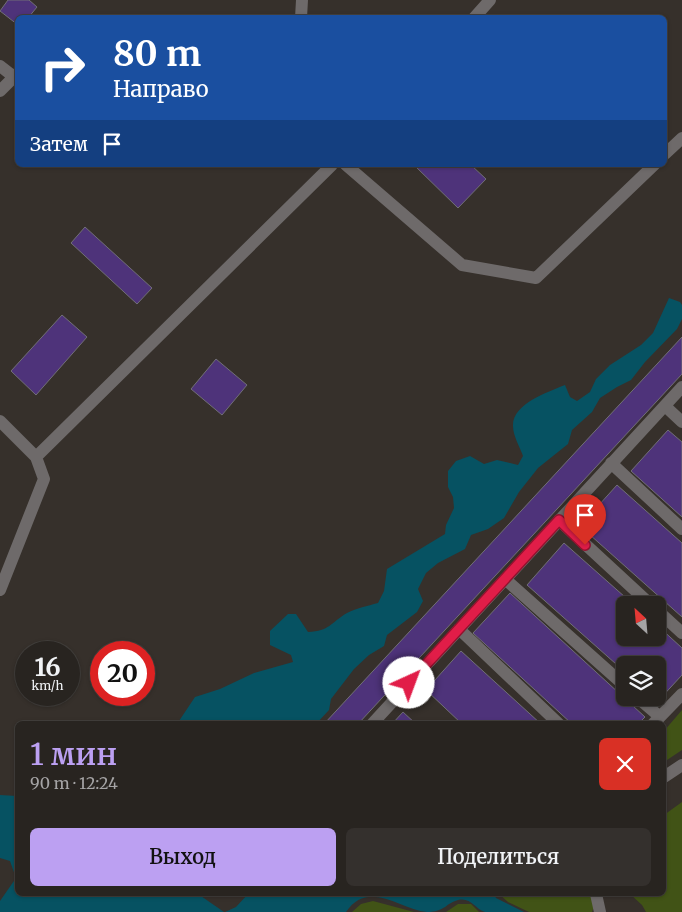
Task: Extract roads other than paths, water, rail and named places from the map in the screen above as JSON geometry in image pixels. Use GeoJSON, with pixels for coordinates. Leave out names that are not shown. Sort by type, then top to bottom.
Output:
{"type":"FeatureCollection","features":[{"type":"Feature","properties":{"kind":"lane"},"geometry":{"type":"LineString","coordinates":[[301,15],[302,0]]}},
{"type":"Feature","properties":{"kind":"lane"},"geometry":{"type":"LineString","coordinates":[[477,15],[490,0]]}},
{"type":"Feature","properties":{"kind":"lane"},"geometry":{"type":"LineString","coordinates":[[0,66],[15,76]]}},
{"type":"Feature","properties":{"kind":"lane"},"geometry":{"type":"LineString","coordinates":[[0,91],[15,78]]}},
{"type":"Feature","properties":{"kind":"lane"},"geometry":{"type":"LineString","coordinates":[[667,152],[682,138]]}},
{"type":"Feature","properties":{"kind":"lane"},"geometry":{"type":"LineString","coordinates":[[36,457],[330,167]]}},
{"type":"Feature","properties":{"kind":"lane"},"geometry":{"type":"LineString","coordinates":[[348,167],[462,265],[536,278],[652,167]]}},
{"type":"Feature","properties":{"kind":"lane"},"geometry":{"type":"LineString","coordinates":[[375,721],[682,387]]}},
{"type":"Feature","properties":{"kind":"lane"},"geometry":{"type":"LineString","coordinates":[[665,406],[682,422]]}},
{"type":"Feature","properties":{"kind":"lane"},"geometry":{"type":"LineString","coordinates":[[0,421],[36,457],[44,479],[0,590]]}},
{"type":"Feature","properties":{"kind":"lane"},"geometry":{"type":"LineString","coordinates":[[612,463],[682,529]]}},
{"type":"Feature","properties":{"kind":"lane"},"geometry":{"type":"LineString","coordinates":[[559,520],[641,596]]}},
{"type":"Feature","properties":{"kind":"lane"},"geometry":{"type":"LineString","coordinates":[[505,579],[616,678]]}},
{"type":"Feature","properties":{"kind":"lane"},"geometry":{"type":"LineString","coordinates":[[666,618],[682,633]]}},
{"type":"Feature","properties":{"kind":"lane"},"geometry":{"type":"LineString","coordinates":[[459,629],[556,721]]}},
{"type":"Feature","properties":{"kind":"lane"},"geometry":{"type":"LineString","coordinates":[[645,706],[656,720],[682,694]]}},
{"type":"Feature","properties":{"kind":"lane"},"geometry":{"type":"LineString","coordinates":[[666,776],[682,765]]}},
{"type":"Feature","properties":{"kind":"lane"},"geometry":{"type":"LineString","coordinates":[[596,896],[600,912]]}},
{"type":"Feature","properties":{"kind":"water"},"geometry":{"type":"Polygon","coordinates":[[[669,298],[680,302],[682,305],[682,319],[677,329],[645,362],[631,380],[600,398],[592,412],[572,430],[568,444],[538,468],[519,492],[504,518],[488,529],[471,535],[465,549],[438,563],[426,573],[418,589],[423,601],[417,612],[387,635],[384,646],[369,655],[354,669],[331,699],[329,710],[319,721],[179,721],[195,697],[220,689],[254,673],[293,662],[291,655],[270,645],[270,631],[288,614],[296,614],[308,632],[326,628],[351,611],[378,603],[384,591],[387,569],[445,534],[446,525],[454,508],[453,497],[448,487],[448,471],[456,461],[470,456],[484,464],[497,460],[518,465],[523,456],[515,438],[513,426],[514,418],[518,411],[532,400],[565,385],[570,397],[577,401],[590,392],[596,379],[610,365],[641,345],[653,333],[669,298]]]}},
{"type":"Feature","properties":{"kind":"water"},"geometry":{"type":"Polygon","coordinates":[[[0,795],[15,796],[15,875],[10,861],[0,858],[0,795]]]}},
{"type":"Feature","properties":{"kind":"water"},"geometry":{"type":"Polygon","coordinates":[[[15,879],[15,896],[201,896],[224,912],[0,912],[0,901],[15,879]]]}},
{"type":"Feature","properties":{"kind":"water"},"geometry":{"type":"Polygon","coordinates":[[[246,896],[495,896],[524,912],[485,912],[466,900],[458,900],[438,911],[427,912],[374,897],[364,898],[355,902],[346,912],[225,912],[236,907],[246,896]]]}}]}
